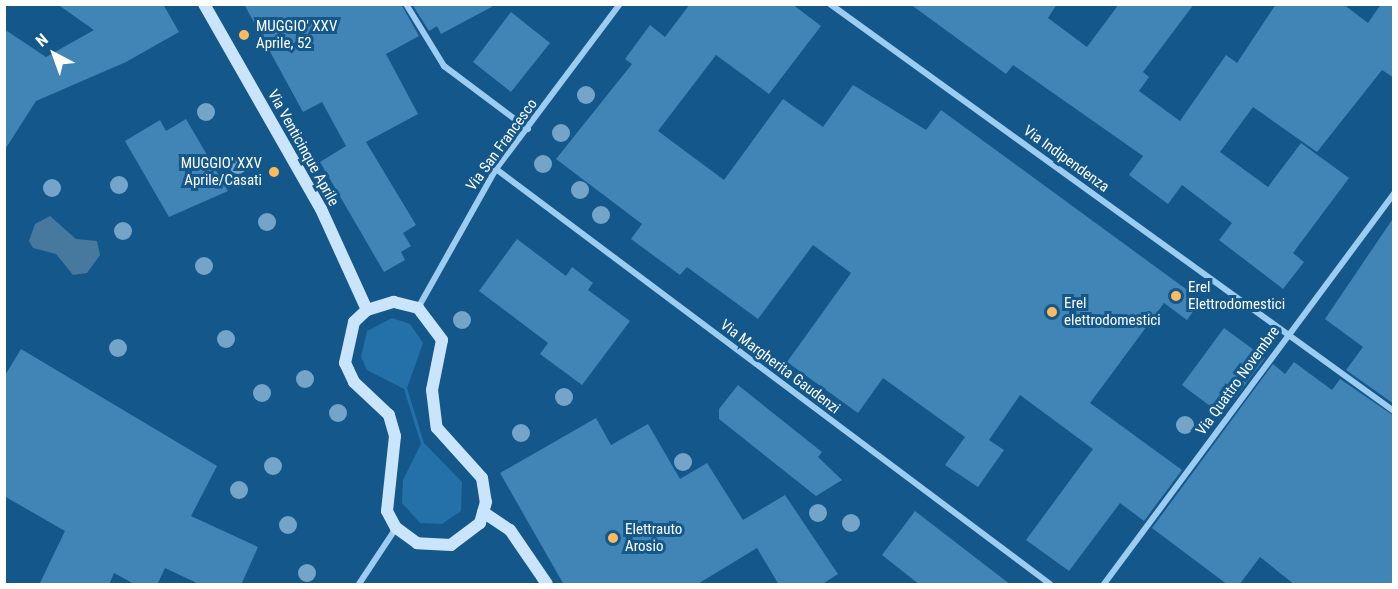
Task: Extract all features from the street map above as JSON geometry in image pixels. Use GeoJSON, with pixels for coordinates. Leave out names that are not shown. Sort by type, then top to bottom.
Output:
{"type":"FeatureCollection","features":[{"type":"Feature","properties":{"kind":"main road","name":"Via Venticinque Aprile"},"geometry":{"type":"LineString","coordinates":[[204,4],[321,208],[367,310]]}},
{"type":"Feature","properties":{"kind":"main road"},"geometry":{"type":"LineString","coordinates":[[393,302],[418,308],[442,340],[432,390],[437,428],[482,478],[483,512],[480,524],[451,544],[417,543],[396,528],[387,511],[395,436],[389,415],[354,382],[345,363],[347,335],[367,310],[393,302]]}},
{"type":"Feature","properties":{"kind":"main road"},"geometry":{"type":"LineString","coordinates":[[483,512],[510,530],[547,585]]}},
{"type":"Feature","properties":{"kind":"street"},"geometry":{"type":"LineString","coordinates":[[406,4],[444,66],[528,129]]}},
{"type":"Feature","properties":{"kind":"street","name":"Via San Francesco"},"geometry":{"type":"LineString","coordinates":[[418,308],[496,169],[620,4]]}},
{"type":"Feature","properties":{"kind":"street","name":"Via Indipendenza"},"geometry":{"type":"LineString","coordinates":[[830,4],[1394,411]]}},
{"type":"Feature","properties":{"kind":"street","name":"Via Margherita Gaudenzi"},"geometry":{"type":"LineString","coordinates":[[496,169],[1050,585]]}},
{"type":"Feature","properties":{"kind":"street","name":"Via Quattro Novembre"},"geometry":{"type":"LineString","coordinates":[[1104,585],[1288,333],[1394,193]]}},
{"type":"Feature","properties":{"kind":"street"},"geometry":{"type":"LineString","coordinates":[[359,585],[396,528]]}},
{"type":"Feature","properties":{"kind":"shaded area"},"geometry":{"type":"Polygon","coordinates":[[[50,216],[76,239],[97,241],[100,255],[87,273],[73,275],[56,254],[33,248],[29,241],[35,224],[50,216]]]}},
{"type":"Feature","properties":{"kind":"shaded area"},"geometry":{"type":"Polygon","coordinates":[[[392,318],[410,324],[423,343],[407,388],[424,443],[462,482],[461,511],[442,524],[420,523],[402,503],[403,480],[421,444],[404,389],[367,370],[361,357],[367,331],[392,318]]]}},
{"type":"Feature","properties":{"kind":"building"},"geometry":{"type":"Polygon","coordinates":[[[57,4],[163,4],[179,32],[126,62],[36,101],[4,151],[4,29],[46,57],[94,30],[57,4]]]}},
{"type":"Feature","properties":{"kind":"building"},"geometry":{"type":"Polygon","coordinates":[[[244,4],[401,4],[419,36],[386,54],[418,114],[366,142],[416,225],[403,233],[411,246],[401,252],[405,260],[384,272],[320,162],[346,146],[322,102],[303,112],[244,4]]]}},
{"type":"Feature","properties":{"kind":"building"},"geometry":{"type":"Polygon","coordinates":[[[412,4],[497,4],[441,34],[437,26],[429,31],[412,4]]]}},
{"type":"Feature","properties":{"kind":"building"},"geometry":{"type":"Polygon","coordinates":[[[690,4],[792,4],[821,26],[769,94],[716,55],[658,131],[724,180],[783,99],[823,127],[853,85],[926,130],[941,110],[1201,300],[1187,320],[1164,303],[1090,403],[1182,470],[1144,521],[1120,503],[1069,571],[1026,540],[1093,449],[1020,395],[989,440],[1004,450],[978,487],[945,465],[965,437],[883,378],[858,413],[787,362],[851,273],[813,245],[758,319],[687,267],[680,275],[631,239],[642,224],[556,159],[632,64],[625,59],[650,25],[665,37],[690,4]]]}},
{"type":"Feature","properties":{"kind":"building"},"geometry":{"type":"Polygon","coordinates":[[[910,4],[1057,4],[1048,18],[1087,47],[1119,4],[1194,4],[1143,72],[1149,77],[1139,91],[1180,121],[1226,55],[1237,63],[1276,4],[1343,4],[1368,23],[1381,4],[1394,4],[1394,78],[1382,70],[1317,152],[1253,107],[1220,152],[1268,187],[1301,143],[1349,178],[1293,253],[1304,262],[1283,289],[1219,240],[1232,223],[1182,185],[1168,204],[1129,175],[1143,156],[1013,65],[1006,74],[910,4]]]}},
{"type":"Feature","properties":{"kind":"building"},"geometry":{"type":"Polygon","coordinates":[[[511,12],[550,43],[511,92],[473,62],[511,12]]]}},
{"type":"Feature","properties":{"kind":"building"},"geometry":{"type":"Polygon","coordinates":[[[186,119],[228,191],[169,217],[125,141],[160,120],[166,131],[186,119]]]}},
{"type":"Feature","properties":{"kind":"building"},"geometry":{"type":"Polygon","coordinates":[[[1394,217],[1394,404],[1346,370],[1363,347],[1325,319],[1394,217]]]}},
{"type":"Feature","properties":{"kind":"building"},"geometry":{"type":"Polygon","coordinates":[[[517,239],[566,276],[572,267],[593,283],[588,290],[630,321],[582,385],[540,354],[548,343],[479,291],[517,239]]]}},
{"type":"Feature","properties":{"kind":"building"},"geometry":{"type":"Polygon","coordinates":[[[1224,328],[1265,358],[1222,415],[1182,385],[1224,328]]]}},
{"type":"Feature","properties":{"kind":"building"},"geometry":{"type":"Polygon","coordinates":[[[21,349],[217,466],[191,516],[258,547],[241,585],[201,585],[165,568],[157,585],[136,585],[114,573],[109,585],[39,585],[65,531],[4,496],[4,377],[21,349]]]}},
{"type":"Feature","properties":{"kind":"building"},"geometry":{"type":"Polygon","coordinates":[[[1294,362],[1332,390],[1340,379],[1394,416],[1394,585],[1295,585],[1260,557],[1239,585],[1228,585],[1152,528],[1273,364],[1285,374],[1294,362]]]}},
{"type":"Feature","properties":{"kind":"building"},"geometry":{"type":"Polygon","coordinates":[[[738,385],[822,452],[818,457],[842,480],[816,496],[719,419],[719,409],[738,385]]]}},
{"type":"Feature","properties":{"kind":"building"},"geometry":{"type":"Polygon","coordinates":[[[596,418],[611,445],[648,424],[680,479],[707,463],[743,520],[785,495],[838,574],[821,585],[779,585],[757,548],[696,585],[564,585],[500,473],[596,418]]]}},
{"type":"Feature","properties":{"kind":"building"},"geometry":{"type":"Polygon","coordinates":[[[915,511],[1011,585],[920,585],[882,555],[915,511]]]}},
{"type":"Feature","properties":{"kind":"place","name":"MUGGIO' XXV Aprile, 52"},"geometry":{"type":"Point","coordinates":[244,35]}},
{"type":"Feature","properties":{"kind":"place","name":"MUGGIO' XXV Aprile/Casati"},"geometry":{"type":"Point","coordinates":[274,172]}},
{"type":"Feature","properties":{"kind":"place","name":"Erel Elettrodomestici"},"geometry":{"type":"Point","coordinates":[1176,296]}},
{"type":"Feature","properties":{"kind":"place","name":"Erel elettrodomestici"},"geometry":{"type":"Point","coordinates":[1052,312]}},
{"type":"Feature","properties":{"kind":"place","name":"Elettrauto Arosio"},"geometry":{"type":"Point","coordinates":[613,538]}}]}
